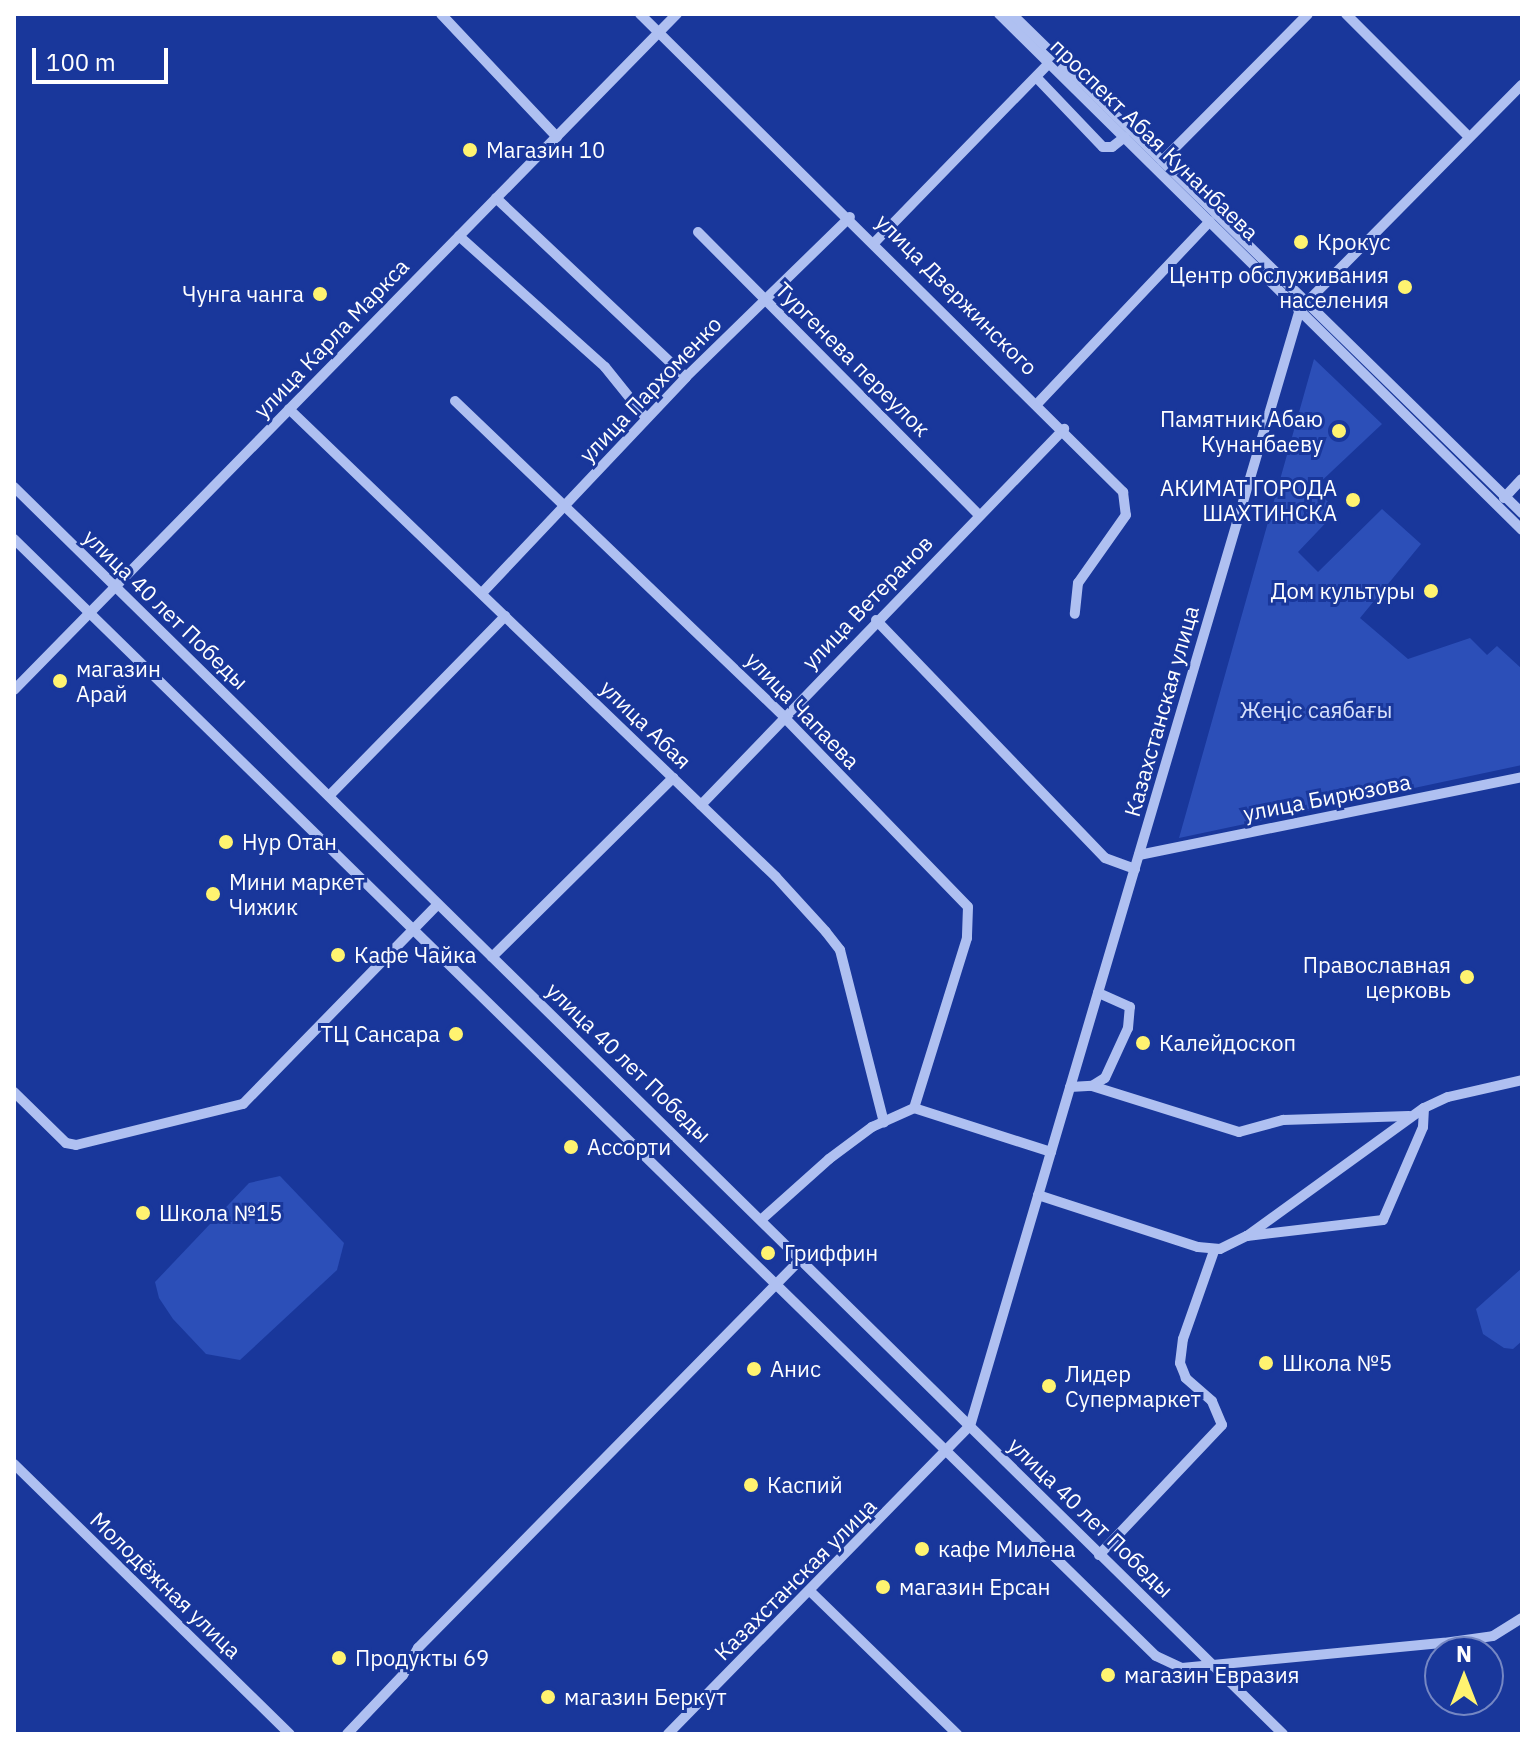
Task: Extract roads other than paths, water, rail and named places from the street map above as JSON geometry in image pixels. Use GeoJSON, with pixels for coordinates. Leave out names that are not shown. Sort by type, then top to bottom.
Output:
{"type":"FeatureCollection","features":[{"type":"Feature","properties":{"kind":"street"},"geometry":{"type":"LineString","coordinates":[[441,14],[557,137]]}},
{"type":"Feature","properties":{"kind":"street","name":"улица Дзержинского"},"geometry":{"type":"LineString","coordinates":[[640,14],[661,30],[1064,429],[1129,504],[1126,515],[1078,583],[1075,614]]}},
{"type":"Feature","properties":{"kind":"street","name":"улица Карла Маркса"},"geometry":{"type":"LineString","coordinates":[[14,690],[677,14]]}},
{"type":"Feature","properties":{"kind":"street","name":"проспект Абая Кунанбаева"},"geometry":{"type":"LineString","coordinates":[[999,14],[1310,300],[1522,513]]}},
{"type":"Feature","properties":{"kind":"street","name":"проспект Абая Кунанбаева"},"geometry":{"type":"LineString","coordinates":[[1012,14],[1125,137],[1522,530]]}},
{"type":"Feature","properties":{"kind":"street"},"geometry":{"type":"LineString","coordinates":[[1162,161],[1308,14]]}},
{"type":"Feature","properties":{"kind":"street"},"geometry":{"type":"LineString","coordinates":[[1346,14],[1469,137]]}},
{"type":"Feature","properties":{"kind":"street"},"geometry":{"type":"LineString","coordinates":[[875,242],[1052,61]]}},
{"type":"Feature","properties":{"kind":"street"},"geometry":{"type":"LineString","coordinates":[[1037,78],[1103,147],[1112,147],[1125,137]]}},
{"type":"Feature","properties":{"kind":"street"},"geometry":{"type":"LineString","coordinates":[[1300,309],[1522,85]]}},
{"type":"Feature","properties":{"kind":"street"},"geometry":{"type":"LineString","coordinates":[[496,198],[686,377]]}},
{"type":"Feature","properties":{"kind":"street","name":"улица Пархоменко"},"geometry":{"type":"LineString","coordinates":[[482,593],[686,377],[850,217]]}},
{"type":"Feature","properties":{"kind":"street"},"geometry":{"type":"LineString","coordinates":[[1038,403],[1210,221]]}},
{"type":"Feature","properties":{"kind":"street","name":"Тургенева переулок"},"geometry":{"type":"LineString","coordinates":[[698,232],[979,515]]}},
{"type":"Feature","properties":{"kind":"street"},"geometry":{"type":"LineString","coordinates":[[459,236],[605,367],[646,418]]}},
{"type":"Feature","properties":{"kind":"street","name":"Казахстанская улица"},"geometry":{"type":"LineString","coordinates":[[668,1734],[811,1592],[970,1426],[1300,309]]}},
{"type":"Feature","properties":{"kind":"street","name":"улица Чапаева"},"geometry":{"type":"LineString","coordinates":[[455,401],[566,504],[784,717],[968,907],[967,938],[914,1108]]}},
{"type":"Feature","properties":{"kind":"street","name":"улица Абая"},"geometry":{"type":"LineString","coordinates":[[289,409],[776,877],[840,950],[884,1122]]}},
{"type":"Feature","properties":{"kind":"street","name":"улица Ветеранов"},"geometry":{"type":"LineString","coordinates":[[701,805],[876,620],[1064,429]]}},
{"type":"Feature","properties":{"kind":"street"},"geometry":{"type":"LineString","coordinates":[[1498,504],[1522,479]]}},
{"type":"Feature","properties":{"kind":"street","name":"улица 40 лет Победы"},"geometry":{"type":"LineString","coordinates":[[14,487],[762,1219],[1099,1555],[1217,1665],[1283,1734]]}},
{"type":"Feature","properties":{"kind":"street"},"geometry":{"type":"LineString","coordinates":[[14,539],[1156,1656],[1182,1668],[1474,1639],[1510,1630],[1522,1618]]}},
{"type":"Feature","properties":{"kind":"street"},"geometry":{"type":"LineString","coordinates":[[329,796],[505,616]]}},
{"type":"Feature","properties":{"kind":"street"},"geometry":{"type":"LineString","coordinates":[[876,620],[1105,858],[1135,869]]}},
{"type":"Feature","properties":{"kind":"street","name":"улица Бирюзова"},"geometry":{"type":"LineString","coordinates":[[1139,855],[1522,777]]}},
{"type":"Feature","properties":{"kind":"street"},"geometry":{"type":"LineString","coordinates":[[492,957],[673,778]]}},
{"type":"Feature","properties":{"kind":"street"},"geometry":{"type":"LineString","coordinates":[[14,1092],[66,1143],[76,1145],[243,1104],[438,904]]}},
{"type":"Feature","properties":{"kind":"street"},"geometry":{"type":"LineString","coordinates":[[1092,1086],[1105,1078],[1116,1061],[1131,1014],[1123,1002],[1098,993]]}},
{"type":"Feature","properties":{"kind":"street"},"geometry":{"type":"LineString","coordinates":[[1038,1195],[1214,1251],[1247,1236],[1411,1115],[1448,1097],[1522,1080]]}},
{"type":"Feature","properties":{"kind":"street"},"geometry":{"type":"LineString","coordinates":[[1070,1087],[1092,1086],[1239,1132],[1283,1120],[1411,1115]]}},
{"type":"Feature","properties":{"kind":"street"},"geometry":{"type":"LineString","coordinates":[[762,1219],[829,1159],[884,1122],[914,1108],[1051,1152]]}},
{"type":"Feature","properties":{"kind":"street"},"geometry":{"type":"LineString","coordinates":[[1247,1236],[1383,1220],[1423,1127],[1424,1108]]}},
{"type":"Feature","properties":{"kind":"street"},"geometry":{"type":"LineString","coordinates":[[1099,1555],[1222,1425],[1212,1401],[1186,1378],[1180,1363],[1183,1339],[1214,1251]]}},
{"type":"Feature","properties":{"kind":"street"},"geometry":{"type":"LineString","coordinates":[[347,1734],[403,1675],[418,1648],[801,1259]]}},
{"type":"Feature","properties":{"kind":"street","name":"Молодёжная улица"},"geometry":{"type":"LineString","coordinates":[[14,1464],[290,1734]]}},
{"type":"Feature","properties":{"kind":"street"},"geometry":{"type":"LineString","coordinates":[[811,1592],[957,1734]]}},
{"type":"Feature","properties":{"kind":"place","name":"Магазин 10"},"geometry":{"type":"Point","coordinates":[470,150]}},
{"type":"Feature","properties":{"kind":"place","name":"Крокус"},"geometry":{"type":"Point","coordinates":[1301,242]}},
{"type":"Feature","properties":{"kind":"place","name":"Центр обслуживания населения"},"geometry":{"type":"Point","coordinates":[1405,287]}},
{"type":"Feature","properties":{"kind":"place","name":"Чунга чанга"},"geometry":{"type":"Point","coordinates":[320,294]}},
{"type":"Feature","properties":{"kind":"place","name":"Памятник Абаю Кунанбаеву"},"geometry":{"type":"Point","coordinates":[1339,431]}},
{"type":"Feature","properties":{"kind":"place","name":"АКИМАТ ГОРОДА ШАХТИНСКА"},"geometry":{"type":"Point","coordinates":[1353,500]}},
{"type":"Feature","properties":{"kind":"place","name":"Дом культуры"},"geometry":{"type":"Point","coordinates":[1431,591]}},
{"type":"Feature","properties":{"kind":"place","name":"магазин Арай"},"geometry":{"type":"Point","coordinates":[60,681]}},
{"type":"Feature","properties":{"kind":"place","name":"Нур Отан"},"geometry":{"type":"Point","coordinates":[226,842]}},
{"type":"Feature","properties":{"kind":"place","name":"Мини маркет Чижик"},"geometry":{"type":"Point","coordinates":[213,894]}},
{"type":"Feature","properties":{"kind":"place","name":"Кафе Чайка"},"geometry":{"type":"Point","coordinates":[338,955]}},
{"type":"Feature","properties":{"kind":"place","name":"Православная церковь"},"geometry":{"type":"Point","coordinates":[1467,977]}},
{"type":"Feature","properties":{"kind":"place","name":"ТЦ Сансара"},"geometry":{"type":"Point","coordinates":[456,1034]}},
{"type":"Feature","properties":{"kind":"place","name":"Калейдоскоп"},"geometry":{"type":"Point","coordinates":[1143,1043]}},
{"type":"Feature","properties":{"kind":"place","name":"Ассорти"},"geometry":{"type":"Point","coordinates":[571,1147]}},
{"type":"Feature","properties":{"kind":"place","name":"Школа №15"},"geometry":{"type":"Point","coordinates":[143,1213]}},
{"type":"Feature","properties":{"kind":"place","name":"Гриффин"},"geometry":{"type":"Point","coordinates":[768,1253]}},
{"type":"Feature","properties":{"kind":"place","name":"Школа №5"},"geometry":{"type":"Point","coordinates":[1266,1363]}},
{"type":"Feature","properties":{"kind":"place","name":"Анис"},"geometry":{"type":"Point","coordinates":[754,1369]}},
{"type":"Feature","properties":{"kind":"place","name":"Лидер Супермаркет"},"geometry":{"type":"Point","coordinates":[1049,1386]}},
{"type":"Feature","properties":{"kind":"place","name":"Каспий"},"geometry":{"type":"Point","coordinates":[751,1485]}},
{"type":"Feature","properties":{"kind":"place","name":"кафе Милена"},"geometry":{"type":"Point","coordinates":[922,1549]}},
{"type":"Feature","properties":{"kind":"place","name":"магазин Ерсан"},"geometry":{"type":"Point","coordinates":[883,1587]}},
{"type":"Feature","properties":{"kind":"place","name":"Продукты 69"},"geometry":{"type":"Point","coordinates":[339,1658]}},
{"type":"Feature","properties":{"kind":"place","name":"магазин Евразия"},"geometry":{"type":"Point","coordinates":[1108,1675]}},
{"type":"Feature","properties":{"kind":"place","name":"магазин Беркут"},"geometry":{"type":"Point","coordinates":[548,1697]}},
{"type":"Feature","properties":{"kind":"park label","name":"Жеңіс саябағы"},"geometry":{"type":"Point","coordinates":[1316,710]}}]}
